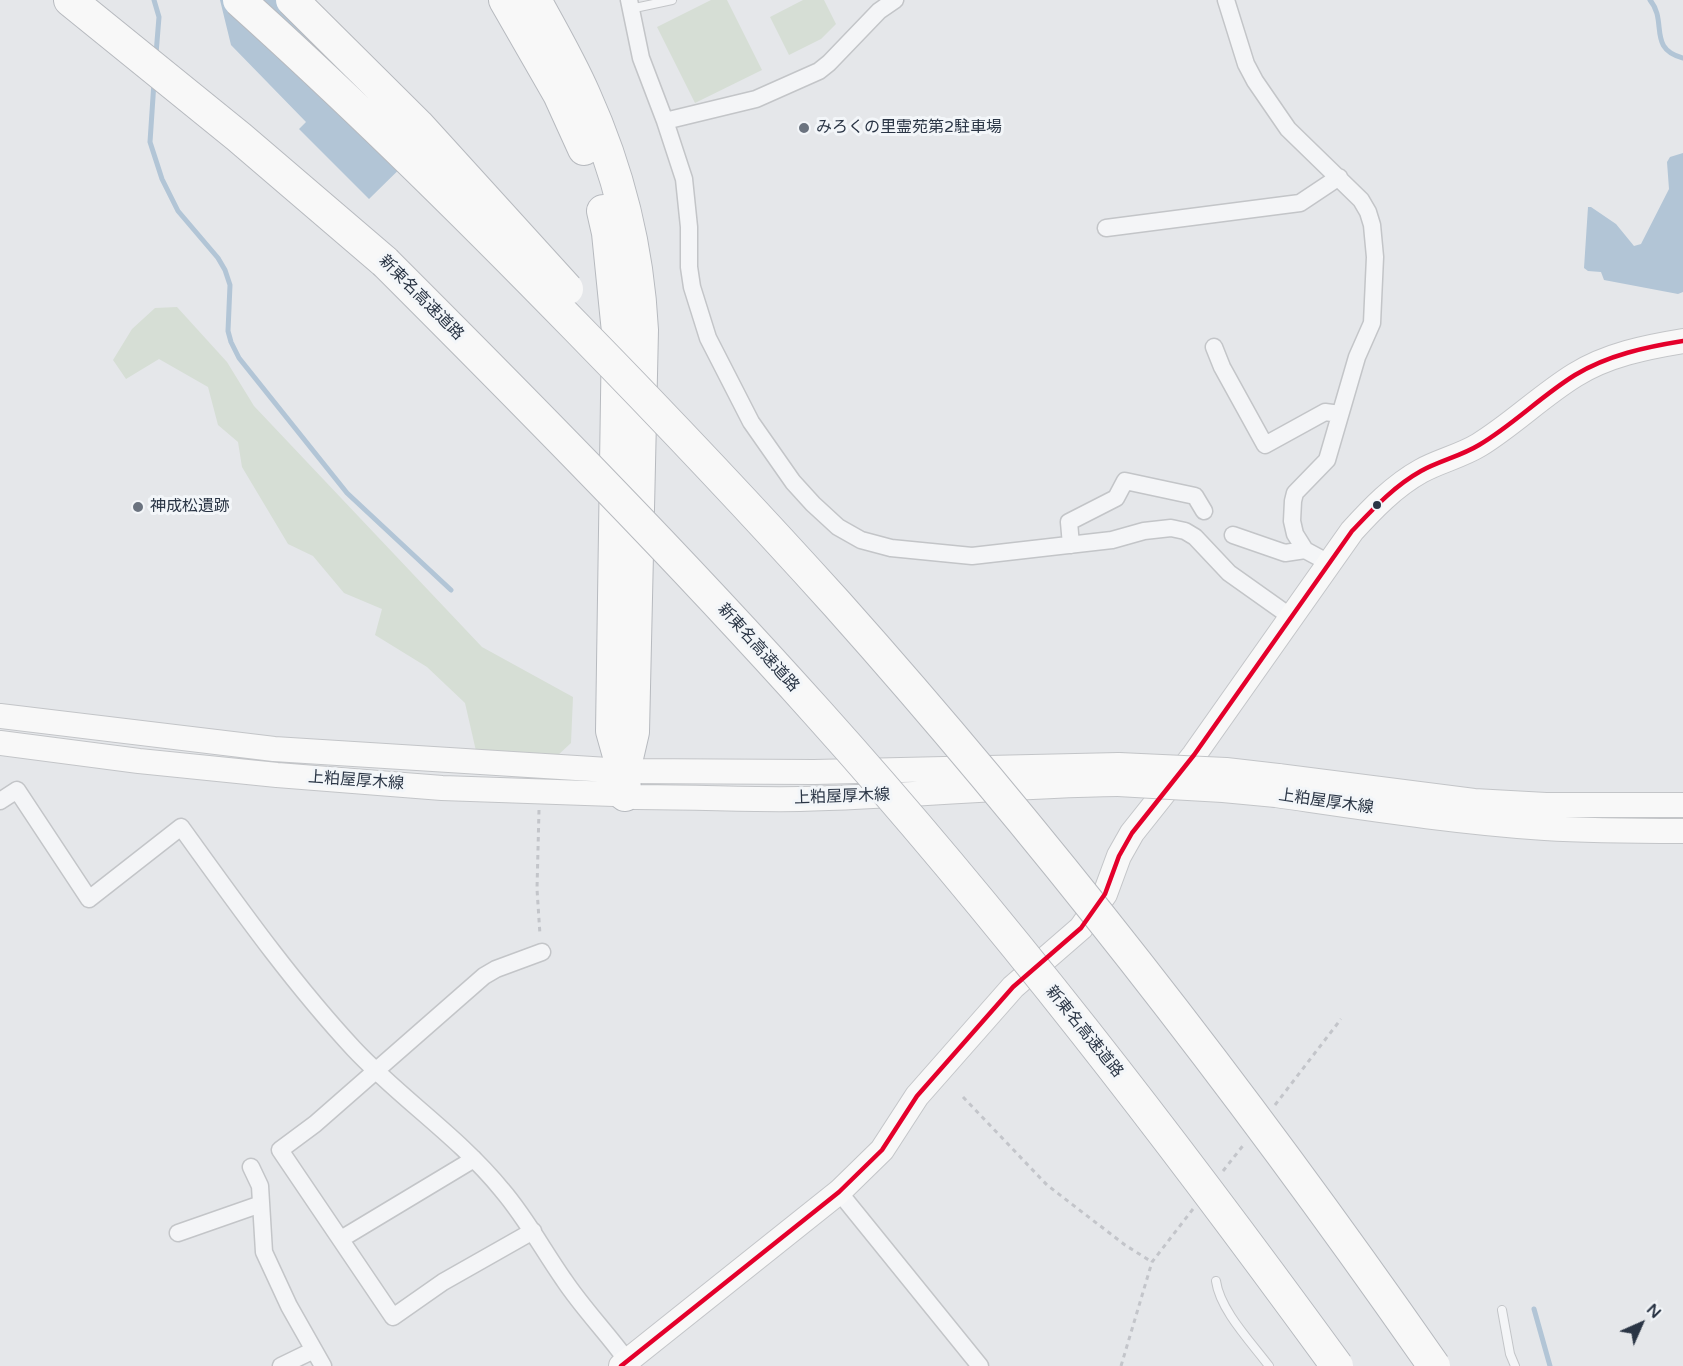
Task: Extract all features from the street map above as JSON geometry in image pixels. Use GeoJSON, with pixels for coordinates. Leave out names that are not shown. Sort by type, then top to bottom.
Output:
{"type":"FeatureCollection","features":[{"type":"Feature","properties":{"kind":"highway"},"geometry":{"type":"LineString","coordinates":[[70,0],[239,137],[385,262]]}},
{"type":"Feature","properties":{"kind":"highway","name":"新東名高速道路"},"geometry":{"type":"LineString","coordinates":[[101,0],[227,112],[385,262],[656,536],[826,723],[965,885],[1104,1056],[1234,1225],[1337,1366]]}},
{"type":"Feature","properties":{"kind":"highway"},"geometry":{"type":"LineString","coordinates":[[238,0],[438,186],[668,421],[837,604]]}},
{"type":"Feature","properties":{"kind":"highway"},"geometry":{"type":"LineString","coordinates":[[292,0],[418,125],[485,197],[726,470],[952,738],[1136,961],[1260,1124],[1434,1366]]}},
{"type":"Feature","properties":{"kind":"highway"},"geometry":{"type":"LineString","coordinates":[[505,0],[560,94],[594,172],[609,233],[628,413],[622,732],[624,783]]}},
{"type":"Feature","properties":{"kind":"highway"},"geometry":{"type":"LineString","coordinates":[[536,0],[584,94],[614,172],[626,214],[640,293],[642,330],[628,413]]}},
{"type":"Feature","properties":{"kind":"main road"},"geometry":{"type":"LineString","coordinates":[[626,1364],[839,1192],[882,1150],[917,1096],[1013,987],[1081,928],[1105,894],[1119,856],[1132,833],[1194,755],[1352,531],[1372,510],[1420,471],[1476,447],[1505,429],[1577,374],[1624,354],[1683,341]]}},
{"type":"Feature","properties":{"kind":"main road","name":"上粕屋厚木線"},"geometry":{"type":"LineString","coordinates":[[0,716],[274,749],[799,799],[923,794],[1044,785],[1118,775],[1223,790],[1277,785],[1546,805],[1683,805]]}},
{"type":"Feature","properties":{"kind":"main road","name":"上粕屋厚木線"},"geometry":{"type":"LineString","coordinates":[[0,743],[139,761],[442,788],[624,783]]}},
{"type":"Feature","properties":{"kind":"main road","name":"上粕屋厚木線"},"geometry":{"type":"LineString","coordinates":[[1277,785],[1407,814],[1547,828],[1683,831]]}},
{"type":"Feature","properties":{"kind":"street"},"geometry":{"type":"LineString","coordinates":[[665,121],[756,99],[819,71],[879,11],[895,0]]}},
{"type":"Feature","properties":{"kind":"street"},"geometry":{"type":"LineString","coordinates":[[1226,0],[1246,64],[1255,81],[1288,129],[1361,200],[1372,225],[1375,257],[1372,323],[1357,357],[1327,460],[1295,493],[1293,501],[1292,520],[1295,534],[1305,550],[1329,563]]}},
{"type":"Feature","properties":{"kind":"street"},"geometry":{"type":"LineString","coordinates":[[630,5],[641,58],[684,179],[690,227],[689,267],[692,287],[708,338],[751,422],[774,457],[813,504],[838,527],[861,540],[891,548],[972,556],[1112,540],[1153,530],[1171,528],[1185,531],[1195,537],[1229,573],[1291,617]]}},
{"type":"Feature","properties":{"kind":"street"},"geometry":{"type":"LineString","coordinates":[[1106,228],[1300,203],[1339,177]]}},
{"type":"Feature","properties":{"kind":"street"},"geometry":{"type":"LineString","coordinates":[[1214,347],[1222,368],[1265,445],[1325,411],[1340,414]]}},
{"type":"Feature","properties":{"kind":"street"},"geometry":{"type":"LineString","coordinates":[[1071,545],[1069,522],[1116,498],[1125,482],[1195,496],[1204,512]]}},
{"type":"Feature","properties":{"kind":"street"},"geometry":{"type":"LineString","coordinates":[[1233,535],[1286,553],[1305,550]]}},
{"type":"Feature","properties":{"kind":"street"},"geometry":{"type":"LineString","coordinates":[[0,801],[17,790],[89,898],[181,827],[283,967],[375,1070],[448,1133],[502,1190],[533,1231],[564,1281],[626,1364]]}},
{"type":"Feature","properties":{"kind":"street"},"geometry":{"type":"LineString","coordinates":[[533,1231],[443,1282],[393,1317],[280,1150],[315,1124],[484,976],[542,952]]}},
{"type":"Feature","properties":{"kind":"street"},"geometry":{"type":"LineString","coordinates":[[341,1239],[474,1159]]}},
{"type":"Feature","properties":{"kind":"street"},"geometry":{"type":"LineString","coordinates":[[251,1167],[260,1186],[264,1252],[289,1306],[323,1366]]}},
{"type":"Feature","properties":{"kind":"street"},"geometry":{"type":"LineString","coordinates":[[839,1192],[980,1366]]}},
{"type":"Feature","properties":{"kind":"street"},"geometry":{"type":"LineString","coordinates":[[178,1233],[261,1204]]}},
{"type":"Feature","properties":{"kind":"street"},"geometry":{"type":"LineString","coordinates":[[281,1366],[314,1350]]}},
{"type":"Feature","properties":{"kind":"lane"},"geometry":{"type":"LineString","coordinates":[[630,5],[672,0]]}},
{"type":"Feature","properties":{"kind":"lane"},"geometry":{"type":"LineString","coordinates":[[1216,1281],[1217,1292],[1224,1306],[1269,1366]]}},
{"type":"Feature","properties":{"kind":"lane"},"geometry":{"type":"LineString","coordinates":[[1502,1310],[1510,1354],[1515,1366]]}},
{"type":"Feature","properties":{"kind":"path"},"geometry":{"type":"LineString","coordinates":[[539,806],[537,889],[542,952]]}},
{"type":"Feature","properties":{"kind":"path"},"geometry":{"type":"LineString","coordinates":[[963,1097],[1047,1185],[1125,1245],[1152,1262]]}},
{"type":"Feature","properties":{"kind":"shaded area"},"geometry":{"type":"Polygon","coordinates":[[[711,0],[727,0],[762,70],[695,103],[657,27],[711,0]]]}},
{"type":"Feature","properties":{"kind":"shaded area"},"geometry":{"type":"Polygon","coordinates":[[[803,0],[824,0],[836,24],[821,39],[789,55],[770,17],[803,0]]]}},
{"type":"Feature","properties":{"kind":"shaded area"},"geometry":{"type":"Polygon","coordinates":[[[177,307],[227,362],[254,406],[482,647],[573,697],[571,743],[556,757],[476,751],[465,703],[427,667],[375,635],[382,609],[344,593],[313,556],[288,544],[242,467],[238,442],[218,425],[208,387],[159,359],[126,379],[113,360],[132,329],[155,308],[177,307]]]}},
{"type":"Feature","properties":{"kind":"water"},"geometry":{"type":"Polygon","coordinates":[[[220,0],[315,0],[428,115],[422,147],[369,199],[299,129],[306,122],[231,45],[220,0]]]}},
{"type":"Feature","properties":{"kind":"water"},"geometry":{"type":"Polygon","coordinates":[[[1683,153],[1683,292],[1678,294],[1604,280],[1601,272],[1588,271],[1584,268],[1588,207],[1616,224],[1634,246],[1641,244],[1669,189],[1667,162],[1670,157],[1683,153]]]}},
{"type":"Feature","properties":{"kind":"waterway"},"geometry":{"type":"LineString","coordinates":[[154,0],[159,17],[156,54]]}},
{"type":"Feature","properties":{"kind":"waterway"},"geometry":{"type":"LineString","coordinates":[[1650,0],[1658,17],[1661,41],[1672,54],[1683,58]]}},
{"type":"Feature","properties":{"kind":"waterway"},"geometry":{"type":"LineString","coordinates":[[154,82],[150,142],[162,179],[178,211],[218,258],[225,270],[230,285],[228,331],[239,358],[347,493],[451,590]]}},
{"type":"Feature","properties":{"kind":"waterway"},"geometry":{"type":"LineString","coordinates":[[1534,1309],[1550,1366]]}},
{"type":"Feature","properties":{"kind":"transit line"},"geometry":{"type":"LineString","coordinates":[[621,1366],[839,1192],[882,1150],[917,1096],[1013,987],[1081,928],[1105,894],[1119,856],[1132,833],[1194,755],[1352,531],[1376,506],[1411,477],[1428,467],[1479,445],[1504,429],[1563,383],[1588,368],[1628,353],[1683,341]]}},
{"type":"Feature","properties":{"kind":"place","name":"みろくの里霊苑第2駐車場"},"geometry":{"type":"Point","coordinates":[804,128]}},
{"type":"Feature","properties":{"kind":"place","name":"神成松遺跡"},"geometry":{"type":"Point","coordinates":[138,507]}}]}
